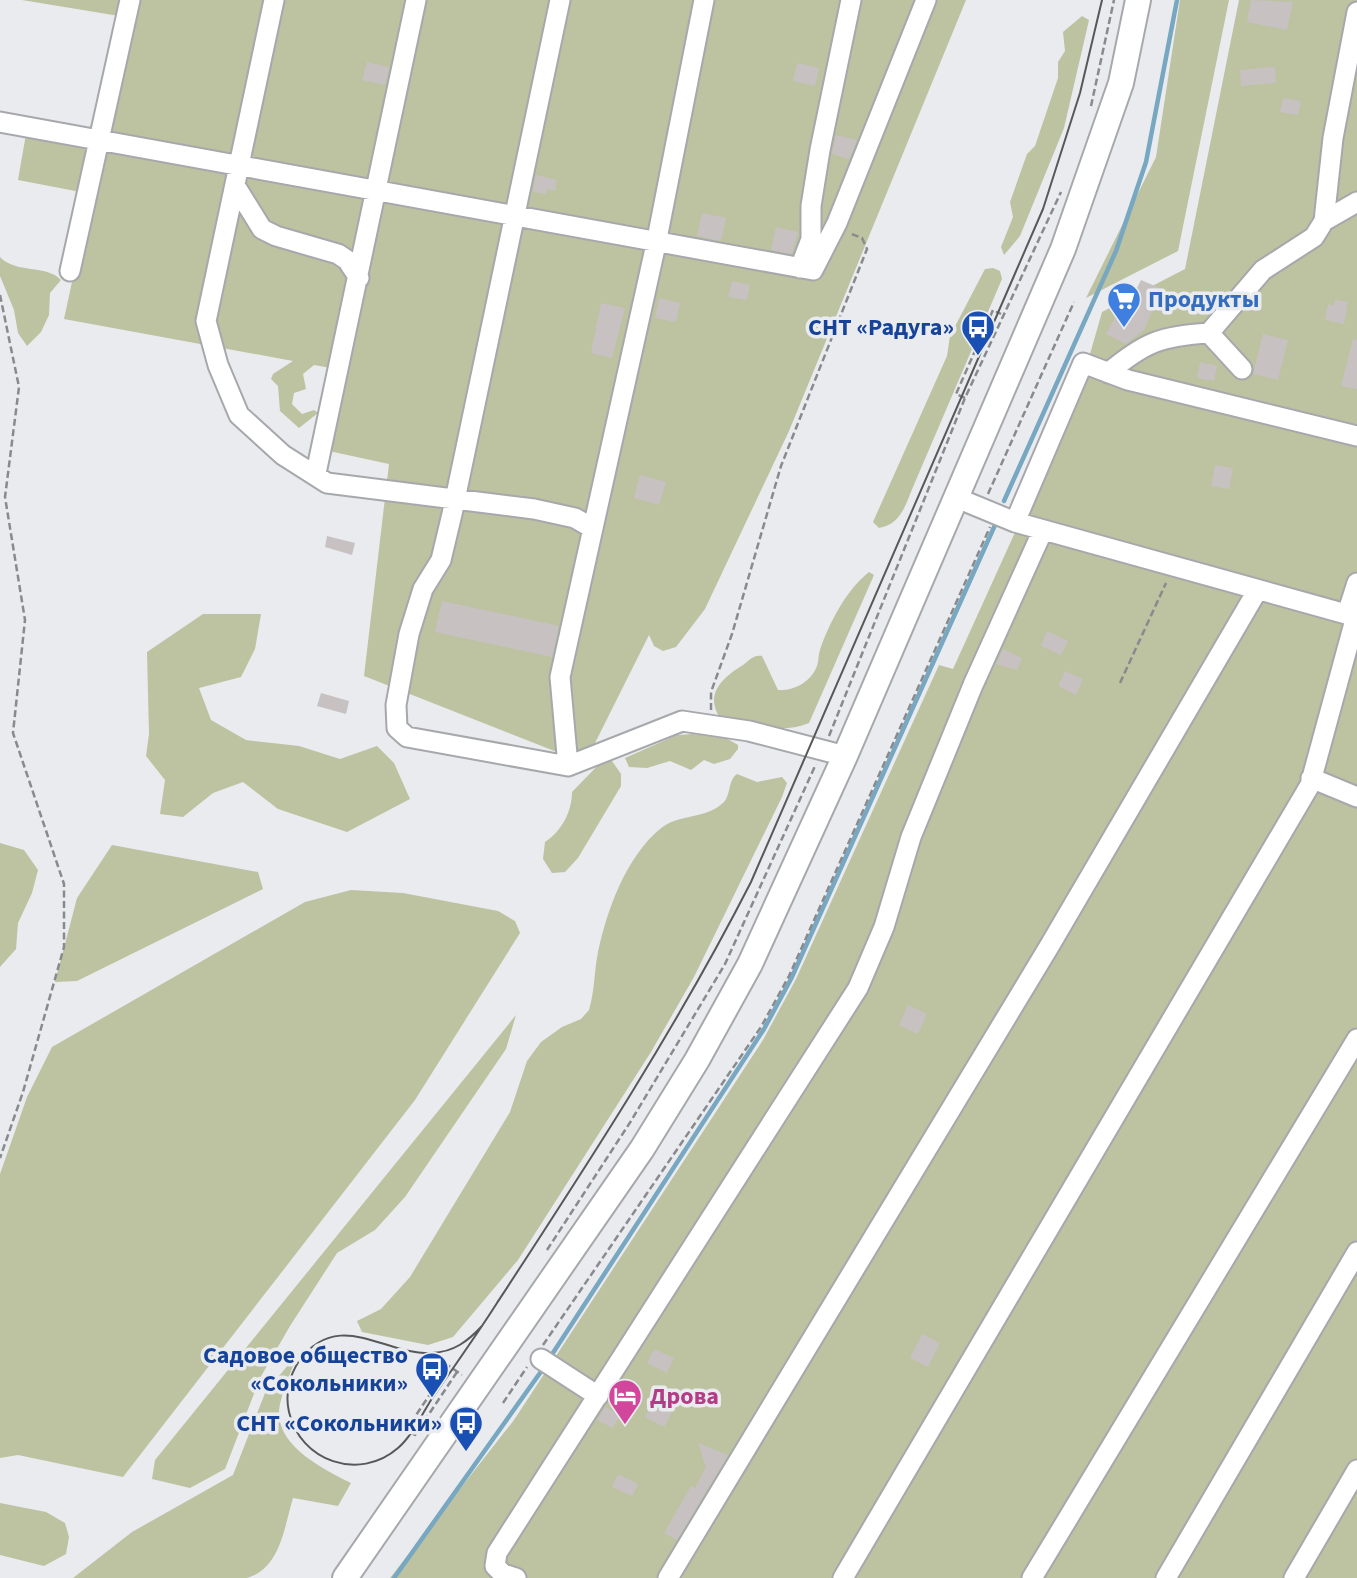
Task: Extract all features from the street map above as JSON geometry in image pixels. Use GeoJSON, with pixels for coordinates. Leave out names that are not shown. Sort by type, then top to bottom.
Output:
{"type":"FeatureCollection","features":[{"type":"Feature","properties":{"kind":"main road"},"geometry":{"type":"LineString","coordinates":[[345,1578],[634,1160],[697,1060],[750,964],[834,752],[957,498],[1063,249],[1121,83],[1138,0]]}},
{"type":"Feature","properties":{"kind":"street"},"geometry":{"type":"LineString","coordinates":[[70,271],[130,0]]}},
{"type":"Feature","properties":{"kind":"street"},"geometry":{"type":"LineString","coordinates":[[274,0],[206,321],[239,415],[283,455],[335,485],[353,485],[547,511],[575,518],[592,528]]}},
{"type":"Feature","properties":{"kind":"street"},"geometry":{"type":"LineString","coordinates":[[316,473],[378,191],[416,0]]}},
{"type":"Feature","properties":{"kind":"street"},"geometry":{"type":"LineString","coordinates":[[560,0],[516,218],[441,560],[423,589],[410,634],[396,705],[397,727],[407,737],[568,766],[682,721],[834,752]]}},
{"type":"Feature","properties":{"kind":"street"},"geometry":{"type":"LineString","coordinates":[[568,766],[560,677],[656,244],[704,0]]}},
{"type":"Feature","properties":{"kind":"street"},"geometry":{"type":"LineString","coordinates":[[800,268],[811,239],[811,206],[820,150],[851,0]]}},
{"type":"Feature","properties":{"kind":"street"},"geometry":{"type":"LineString","coordinates":[[0,122],[100,141],[238,178],[378,191],[656,244],[813,270],[834,228],[926,0]]}},
{"type":"Feature","properties":{"kind":"street"},"geometry":{"type":"LineString","coordinates":[[1324,222],[1333,138],[1357,12]]}},
{"type":"Feature","properties":{"kind":"street"},"geometry":{"type":"LineString","coordinates":[[238,178],[262,229],[276,236],[338,254],[348,260],[359,278]]}},
{"type":"Feature","properties":{"kind":"street"},"geometry":{"type":"LineString","coordinates":[[1108,373],[1138,348],[1153,342],[1183,335],[1209,333],[1263,270],[1314,237],[1324,222],[1357,202]]}},
{"type":"Feature","properties":{"kind":"street"},"geometry":{"type":"LineString","coordinates":[[1209,333],[1242,369]]}},
{"type":"Feature","properties":{"kind":"street"},"geometry":{"type":"LineString","coordinates":[[1015,522],[1083,363],[1108,373],[1357,436]]}},
{"type":"Feature","properties":{"kind":"street"},"geometry":{"type":"LineString","coordinates":[[957,498],[1015,522],[1353,616]]}},
{"type":"Feature","properties":{"kind":"street"},"geometry":{"type":"LineString","coordinates":[[516,1578],[491,1572],[497,1553],[858,988],[884,927],[911,837],[973,685],[1043,530]]}},
{"type":"Feature","properties":{"kind":"street"},"geometry":{"type":"LineString","coordinates":[[843,1578],[1311,778],[1353,616],[1357,583]]}},
{"type":"Feature","properties":{"kind":"street"},"geometry":{"type":"LineString","coordinates":[[668,1578],[1043,957],[1257,591]]}},
{"type":"Feature","properties":{"kind":"street"},"geometry":{"type":"LineString","coordinates":[[1311,778],[1357,797]]}},
{"type":"Feature","properties":{"kind":"street"},"geometry":{"type":"LineString","coordinates":[[1032,1578],[1357,1039]]}},
{"type":"Feature","properties":{"kind":"street"},"geometry":{"type":"LineString","coordinates":[[1166,1578],[1357,1252]]}},
{"type":"Feature","properties":{"kind":"street"},"geometry":{"type":"LineString","coordinates":[[541,1359],[598,1396]]}},
{"type":"Feature","properties":{"kind":"street"},"geometry":{"type":"LineString","coordinates":[[1294,1578],[1357,1470]]}},
{"type":"Feature","properties":{"kind":"path"},"geometry":{"type":"LineString","coordinates":[[1089,113],[1114,0]]}},
{"type":"Feature","properties":{"kind":"path"},"geometry":{"type":"LineString","coordinates":[[540,1260],[631,1121],[725,964],[834,752],[965,398],[1001,314],[1065,184]]}},
{"type":"Feature","properties":{"kind":"path"},"geometry":{"type":"LineString","coordinates":[[717,726],[710,704],[716,673],[732,634],[781,466],[867,250],[862,238],[834,228]]}},
{"type":"Feature","properties":{"kind":"path"},"geometry":{"type":"LineString","coordinates":[[0,295],[19,387],[5,497],[25,620],[13,733],[64,884],[64,947],[23,1092],[0,1158]]}},
{"type":"Feature","properties":{"kind":"path"},"geometry":{"type":"LineString","coordinates":[[981,509],[1074,302]]}},
{"type":"Feature","properties":{"kind":"path"},"geometry":{"type":"LineString","coordinates":[[965,398],[956,394],[993,310],[1001,314]]}},
{"type":"Feature","properties":{"kind":"path"},"geometry":{"type":"LineString","coordinates":[[1120,683],[1173,567]]}},
{"type":"Feature","properties":{"kind":"path"},"geometry":{"type":"LineString","coordinates":[[457,1372],[415,1435],[406,1430],[449,1366],[464,1377]]}},
{"type":"Feature","properties":{"kind":"green space"},"geometry":{"type":"Polygon","coordinates":[[[22,0],[966,0],[789,431],[705,609],[676,647],[663,651],[654,646],[649,635],[585,763],[364,676],[389,464],[315,448],[331,368],[314,365],[303,374],[306,389],[294,393],[292,404],[302,414],[314,410],[318,413],[299,428],[280,411],[278,386],[271,379],[273,374],[293,361],[64,319],[91,194],[18,180],[26,134],[94,145],[119,16],[22,0]]]}},
{"type":"Feature","properties":{"kind":"green space"},"geometry":{"type":"Polygon","coordinates":[[[1180,0],[1229,0],[1178,251],[1086,298],[1156,157],[1180,0]]]}},
{"type":"Feature","properties":{"kind":"green space"},"geometry":{"type":"Polygon","coordinates":[[[1239,0],[1357,0],[1357,1578],[390,1578],[514,1420],[763,1040],[796,979],[939,665],[953,669],[1080,389],[1102,312],[1185,269],[1239,0]]]}},
{"type":"Feature","properties":{"kind":"green space"},"geometry":{"type":"Polygon","coordinates":[[[1082,16],[1089,20],[1064,128],[1020,236],[1004,255],[1001,247],[1013,217],[1010,202],[1027,154],[1035,146],[1058,78],[1058,62],[1065,51],[1063,32],[1082,16]]]}},
{"type":"Feature","properties":{"kind":"green space"},"geometry":{"type":"Polygon","coordinates":[[[0,257],[14,266],[47,272],[61,280],[50,293],[49,315],[41,332],[27,346],[18,333],[14,310],[0,276],[0,257]]]}},
{"type":"Feature","properties":{"kind":"green space"},"geometry":{"type":"Polygon","coordinates":[[[985,269],[1000,271],[1002,279],[907,501],[892,523],[879,528],[873,522],[947,356],[950,336],[985,269]]]}},
{"type":"Feature","properties":{"kind":"green space"},"geometry":{"type":"Polygon","coordinates":[[[869,572],[874,575],[809,723],[776,728],[720,718],[714,701],[718,687],[729,675],[754,657],[762,656],[778,690],[796,687],[811,677],[834,618],[846,597],[869,572]]]}},
{"type":"Feature","properties":{"kind":"green space"},"geometry":{"type":"Polygon","coordinates":[[[203,614],[261,614],[255,649],[241,677],[199,688],[211,720],[246,740],[299,746],[340,759],[377,746],[394,763],[410,799],[347,832],[278,809],[243,782],[213,793],[183,817],[160,814],[165,780],[146,756],[149,734],[147,652],[203,614]]]}},
{"type":"Feature","properties":{"kind":"green space"},"geometry":{"type":"Polygon","coordinates":[[[677,735],[726,738],[738,745],[738,749],[730,759],[714,764],[704,760],[691,770],[670,761],[647,768],[629,767],[625,758],[677,735]]]}},
{"type":"Feature","properties":{"kind":"green space"},"geometry":{"type":"Polygon","coordinates":[[[604,759],[612,761],[621,774],[621,786],[578,858],[565,872],[552,873],[543,859],[545,842],[565,820],[572,792],[604,759]]]}},
{"type":"Feature","properties":{"kind":"green space"},"geometry":{"type":"Polygon","coordinates":[[[737,774],[757,782],[782,777],[787,783],[694,977],[651,1052],[518,1260],[453,1337],[428,1345],[362,1332],[357,1321],[381,1309],[410,1277],[510,1112],[527,1061],[541,1042],[562,1027],[581,1019],[589,1010],[598,952],[607,919],[620,885],[637,854],[667,824],[717,808],[724,802],[737,774]]]}},
{"type":"Feature","properties":{"kind":"green space"},"geometry":{"type":"Polygon","coordinates":[[[0,843],[24,850],[38,870],[32,893],[18,923],[16,949],[0,967],[0,843]]]}},
{"type":"Feature","properties":{"kind":"green space"},"geometry":{"type":"Polygon","coordinates":[[[112,845],[258,872],[263,889],[77,981],[55,982],[77,898],[112,845]]]}},
{"type":"Feature","properties":{"kind":"green space"},"geometry":{"type":"Polygon","coordinates":[[[351,890],[403,893],[498,911],[515,921],[520,933],[415,1100],[123,1477],[18,1455],[0,1458],[0,1174],[27,1097],[52,1047],[305,902],[351,890]]]}},
{"type":"Feature","properties":{"kind":"green space"},"geometry":{"type":"Polygon","coordinates":[[[516,1015],[506,1049],[405,1197],[375,1230],[337,1253],[290,1326],[260,1378],[225,1469],[190,1488],[152,1479],[155,1460],[516,1015]]]}},
{"type":"Feature","properties":{"kind":"green space"},"geometry":{"type":"Polygon","coordinates":[[[298,1353],[280,1404],[279,1418],[283,1431],[302,1453],[351,1483],[338,1506],[293,1498],[274,1556],[258,1573],[247,1578],[73,1578],[132,1532],[233,1475],[265,1393],[298,1353]]]}},
{"type":"Feature","properties":{"kind":"green space"},"geometry":{"type":"Polygon","coordinates":[[[0,1503],[46,1512],[65,1523],[69,1537],[66,1554],[44,1566],[0,1555],[0,1503]]]}},
{"type":"Feature","properties":{"kind":"building"},"geometry":{"type":"Polygon","coordinates":[[[1251,0],[1293,2],[1287,30],[1247,22],[1251,0]]]}},
{"type":"Feature","properties":{"kind":"building"},"geometry":{"type":"Polygon","coordinates":[[[367,62],[389,67],[385,85],[362,80],[367,62]]]}},
{"type":"Feature","properties":{"kind":"building"},"geometry":{"type":"Polygon","coordinates":[[[797,63],[819,68],[815,86],[793,81],[797,63]]]}},
{"type":"Feature","properties":{"kind":"building"},"geometry":{"type":"Polygon","coordinates":[[[1275,67],[1276,83],[1241,86],[1240,70],[1275,67]]]}},
{"type":"Feature","properties":{"kind":"building"},"geometry":{"type":"Polygon","coordinates":[[[1283,98],[1301,101],[1298,115],[1280,112],[1283,98]]]}},
{"type":"Feature","properties":{"kind":"building"},"geometry":{"type":"Polygon","coordinates":[[[836,135],[857,140],[849,159],[832,154],[836,135]]]}},
{"type":"Feature","properties":{"kind":"building"},"geometry":{"type":"Polygon","coordinates":[[[536,175],[557,180],[555,191],[547,189],[546,194],[533,192],[536,175]]]}},
{"type":"Feature","properties":{"kind":"building"},"geometry":{"type":"Polygon","coordinates":[[[702,213],[726,218],[721,241],[697,236],[702,213]]]}},
{"type":"Feature","properties":{"kind":"building"},"geometry":{"type":"Polygon","coordinates":[[[776,227],[798,232],[792,254],[771,250],[776,227]]]}},
{"type":"Feature","properties":{"kind":"building"},"geometry":{"type":"Polygon","coordinates":[[[1141,280],[1162,289],[1144,330],[1126,344],[1106,334],[1117,314],[1131,321],[1141,300],[1133,296],[1141,280]]]}},
{"type":"Feature","properties":{"kind":"building"},"geometry":{"type":"Polygon","coordinates":[[[732,281],[750,285],[747,300],[728,297],[732,281]]]}},
{"type":"Feature","properties":{"kind":"building"},"geometry":{"type":"Polygon","coordinates":[[[659,298],[680,303],[676,322],[655,318],[659,298]]]}},
{"type":"Feature","properties":{"kind":"building"},"geometry":{"type":"Polygon","coordinates":[[[1335,300],[1348,302],[1344,324],[1325,320],[1328,304],[1334,306],[1335,300]]]}},
{"type":"Feature","properties":{"kind":"building"},"geometry":{"type":"Polygon","coordinates":[[[601,303],[625,308],[612,358],[591,353],[601,303]]]}},
{"type":"Feature","properties":{"kind":"building"},"geometry":{"type":"Polygon","coordinates":[[[1263,334],[1288,340],[1278,380],[1253,374],[1263,334]]]}},
{"type":"Feature","properties":{"kind":"building"},"geometry":{"type":"Polygon","coordinates":[[[1353,339],[1357,340],[1357,389],[1341,386],[1353,339]]]}},
{"type":"Feature","properties":{"kind":"building"},"geometry":{"type":"Polygon","coordinates":[[[1200,362],[1217,366],[1214,381],[1197,378],[1200,362]]]}},
{"type":"Feature","properties":{"kind":"building"},"geometry":{"type":"Polygon","coordinates":[[[1215,465],[1233,468],[1229,489],[1211,486],[1215,465]]]}},
{"type":"Feature","properties":{"kind":"building"},"geometry":{"type":"Polygon","coordinates":[[[640,475],[666,482],[659,505],[634,498],[640,475]]]}},
{"type":"Feature","properties":{"kind":"building"},"geometry":{"type":"Polygon","coordinates":[[[327,536],[355,543],[352,555],[325,547],[327,536]]]}},
{"type":"Feature","properties":{"kind":"building"},"geometry":{"type":"Polygon","coordinates":[[[442,601],[559,626],[552,657],[435,632],[442,601]]]}},
{"type":"Feature","properties":{"kind":"building"},"geometry":{"type":"Polygon","coordinates":[[[1047,631],[1068,641],[1061,655],[1041,646],[1047,631]]]}},
{"type":"Feature","properties":{"kind":"building"},"geometry":{"type":"Polygon","coordinates":[[[1003,649],[1022,658],[1017,670],[996,664],[1003,649]]]}},
{"type":"Feature","properties":{"kind":"building"},"geometry":{"type":"Polygon","coordinates":[[[1065,671],[1083,679],[1076,695],[1058,686],[1065,671]]]}},
{"type":"Feature","properties":{"kind":"building"},"geometry":{"type":"Polygon","coordinates":[[[321,693],[349,701],[346,714],[317,706],[321,693]]]}},
{"type":"Feature","properties":{"kind":"building"},"geometry":{"type":"Polygon","coordinates":[[[908,1005],[927,1014],[918,1034],[899,1025],[908,1005]]]}},
{"type":"Feature","properties":{"kind":"building"},"geometry":{"type":"Polygon","coordinates":[[[922,1334],[940,1343],[928,1367],[910,1358],[922,1334]]]}},
{"type":"Feature","properties":{"kind":"building"},"geometry":{"type":"Polygon","coordinates":[[[654,1349],[674,1358],[667,1373],[647,1363],[654,1349]]]}},
{"type":"Feature","properties":{"kind":"building"},"geometry":{"type":"Polygon","coordinates":[[[653,1403],[672,1412],[664,1427],[645,1417],[653,1403]]]}},
{"type":"Feature","properties":{"kind":"building"},"geometry":{"type":"Polygon","coordinates":[[[605,1407],[620,1415],[613,1428],[597,1420],[605,1407]]]}},
{"type":"Feature","properties":{"kind":"building"},"geometry":{"type":"Polygon","coordinates":[[[698,1443],[728,1455],[677,1540],[664,1533],[691,1486],[695,1488],[706,1467],[698,1443]]]}},
{"type":"Feature","properties":{"kind":"building"},"geometry":{"type":"Polygon","coordinates":[[[618,1474],[638,1484],[632,1496],[612,1487],[618,1474]]]}},
{"type":"Feature","properties":{"kind":"waterway"},"geometry":{"type":"LineString","coordinates":[[1004,501],[1116,251],[1146,162],[1177,0]]}},
{"type":"Feature","properties":{"kind":"waterway"},"geometry":{"type":"LineString","coordinates":[[549,1359],[764,1029],[791,979],[995,525]]}},
{"type":"Feature","properties":{"kind":"waterway"},"geometry":{"type":"LineString","coordinates":[[394,1578],[545,1366]]}},
{"type":"Feature","properties":{"kind":"tram line"},"geometry":{"type":"LineString","coordinates":[[482,1326],[460,1345],[432,1353],[414,1352],[346,1336],[330,1337],[314,1345],[299,1361],[289,1386],[287,1399],[295,1429],[305,1443],[318,1454],[349,1464],[366,1464],[383,1458],[403,1443],[481,1328],[630,1096],[722,937],[751,882],[1043,209],[1080,93],[1102,0]]}},
{"type":"Feature","properties":{"kind":"place","name":"Продукты"},"geometry":{"type":"Point","coordinates":[1124,329]}},
{"type":"Feature","properties":{"kind":"place","name":"СНТ «Радуга»"},"geometry":{"type":"Point","coordinates":[978,357]}},
{"type":"Feature","properties":{"kind":"place","name":"Садовое общество «Сокольники»"},"geometry":{"type":"Point","coordinates":[432,1399]}},
{"type":"Feature","properties":{"kind":"place","name":"Дрова"},"geometry":{"type":"Point","coordinates":[625,1426]}},
{"type":"Feature","properties":{"kind":"place","name":"СНТ «Сокольники»"},"geometry":{"type":"Point","coordinates":[466,1453]}}]}
